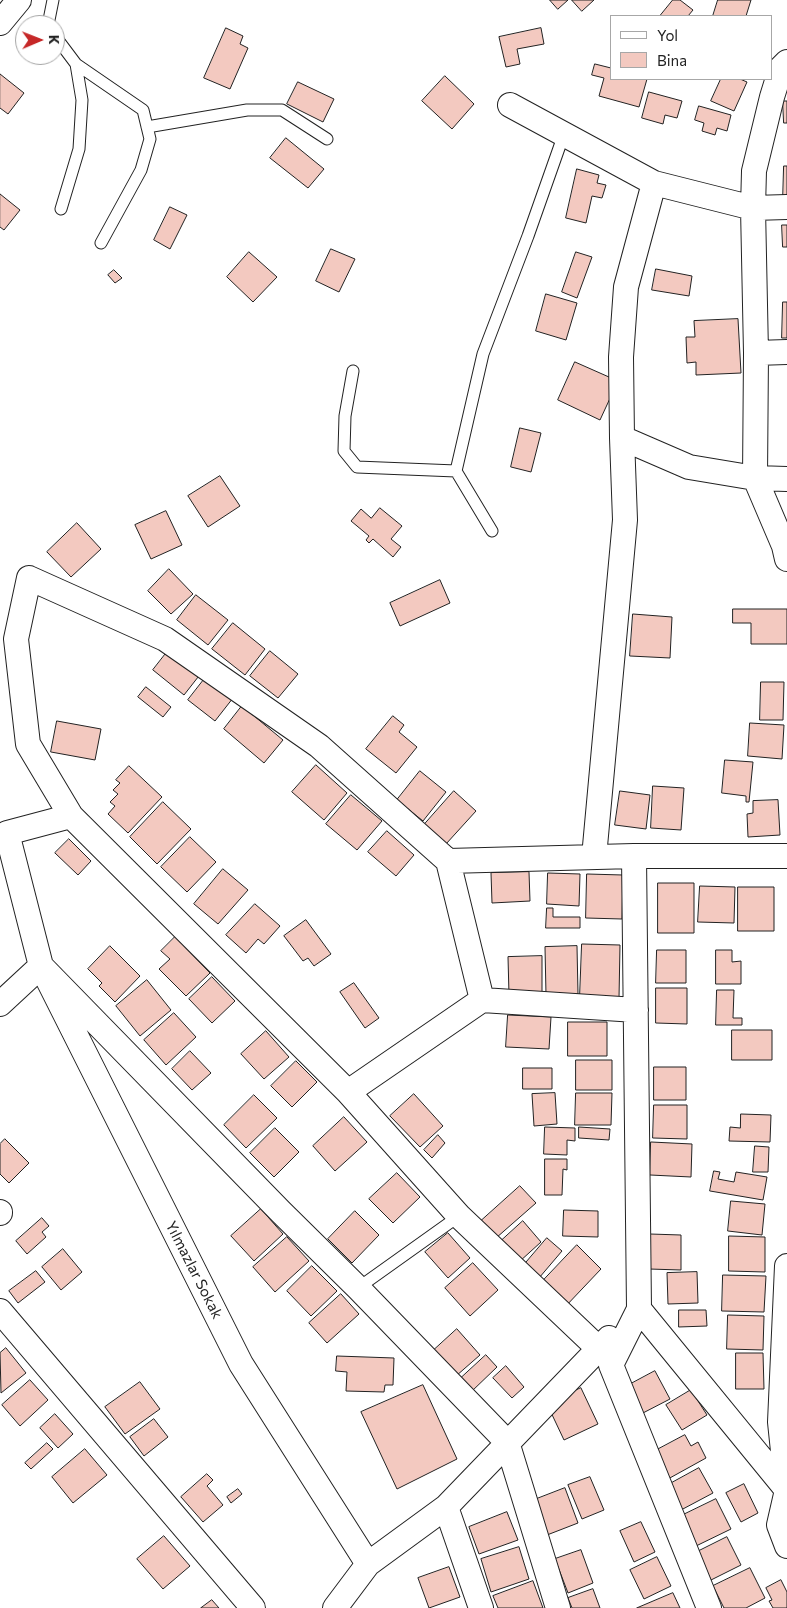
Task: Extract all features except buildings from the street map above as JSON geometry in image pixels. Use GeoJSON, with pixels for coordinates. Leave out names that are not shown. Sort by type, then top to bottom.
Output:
{"type":"FeatureCollection","features":[{"type":"Feature","properties":{"kind":"street"},"geometry":{"type":"LineString","coordinates":[[0,23],[19,0]]}},
{"type":"Feature","properties":{"kind":"street"},"geometry":{"type":"LineString","coordinates":[[785,66],[754,171],[752,208],[756,353],[755,478],[784,546],[787,559]]}},
{"type":"Feature","properties":{"kind":"street"},"geometry":{"type":"LineString","coordinates":[[510,105],[654,184],[752,208],[787,207]]}},
{"type":"Feature","properties":{"kind":"street"},"geometry":{"type":"LineString","coordinates":[[594,857],[625,520],[621,357],[626,287],[654,184]]}},
{"type":"Feature","properties":{"kind":"street"},"geometry":{"type":"LineString","coordinates":[[756,353],[787,352]]}},
{"type":"Feature","properties":{"kind":"street"},"geometry":{"type":"LineString","coordinates":[[622,438],[689,467],[755,478],[787,479]]}},
{"type":"Feature","properties":{"kind":"street"},"geometry":{"type":"LineString","coordinates":[[482,1000],[448,861],[319,746],[166,639],[29,578],[16,638],[28,744],[71,816],[348,1092],[459,1216],[598,1348]]}},
{"type":"Feature","properties":{"kind":"street"},"geometry":{"type":"LineString","coordinates":[[3,827],[71,816]]}},
{"type":"Feature","properties":{"kind":"street","name":"Yılmazlar Sokak"},"geometry":{"type":"LineString","coordinates":[[3,827],[41,966],[241,1364],[368,1564]]}},
{"type":"Feature","properties":{"kind":"street"},"geometry":{"type":"LineString","coordinates":[[634,856],[639,1309],[611,1365],[709,1608]]}},
{"type":"Feature","properties":{"kind":"street"},"geometry":{"type":"LineString","coordinates":[[448,861],[634,856],[787,856]]}},
{"type":"Feature","properties":{"kind":"street"},"geometry":{"type":"LineString","coordinates":[[0,1004],[41,966],[507,1442],[558,1608]]}},
{"type":"Feature","properties":{"kind":"street"},"geometry":{"type":"LineString","coordinates":[[348,1092],[482,1000],[636,1010]]}},
{"type":"Feature","properties":{"kind":"street"},"geometry":{"type":"LineString","coordinates":[[787,1266],[780,1422],[787,1490],[779,1525],[787,1546]]}},
{"type":"Feature","properties":{"kind":"street"},"geometry":{"type":"LineString","coordinates":[[335,1608],[368,1564],[446,1507],[598,1348],[639,1309]]}},
{"type":"Feature","properties":{"kind":"street"},"geometry":{"type":"LineString","coordinates":[[639,1309],[787,1490]]}},
{"type":"Feature","properties":{"kind":"street"},"geometry":{"type":"LineString","coordinates":[[0,1311],[253,1608]]}},
{"type":"Feature","properties":{"kind":"street"},"geometry":{"type":"LineString","coordinates":[[446,1507],[481,1608]]}},
{"type":"Feature","properties":{"kind":"lane"},"geometry":{"type":"LineString","coordinates":[[50,15],[52,0]]}},
{"type":"Feature","properties":{"kind":"lane"},"geometry":{"type":"LineString","coordinates":[[65,49],[76,64],[143,110],[150,139],[141,170],[101,243]]}},
{"type":"Feature","properties":{"kind":"lane"},"geometry":{"type":"LineString","coordinates":[[61,209],[79,149],[82,100],[76,64]]}},
{"type":"Feature","properties":{"kind":"lane"},"geometry":{"type":"LineString","coordinates":[[147,127],[247,110],[282,110],[327,139]]}},
{"type":"Feature","properties":{"kind":"lane"},"geometry":{"type":"LineString","coordinates":[[492,531],[456,471],[483,354],[564,134]]}},
{"type":"Feature","properties":{"kind":"lane"},"geometry":{"type":"LineString","coordinates":[[354,372],[345,416],[344,451],[357,468],[456,471]]}},
{"type":"Feature","properties":{"kind":"lane"},"geometry":{"type":"LineString","coordinates":[[358,1288],[459,1216]]}}]}
